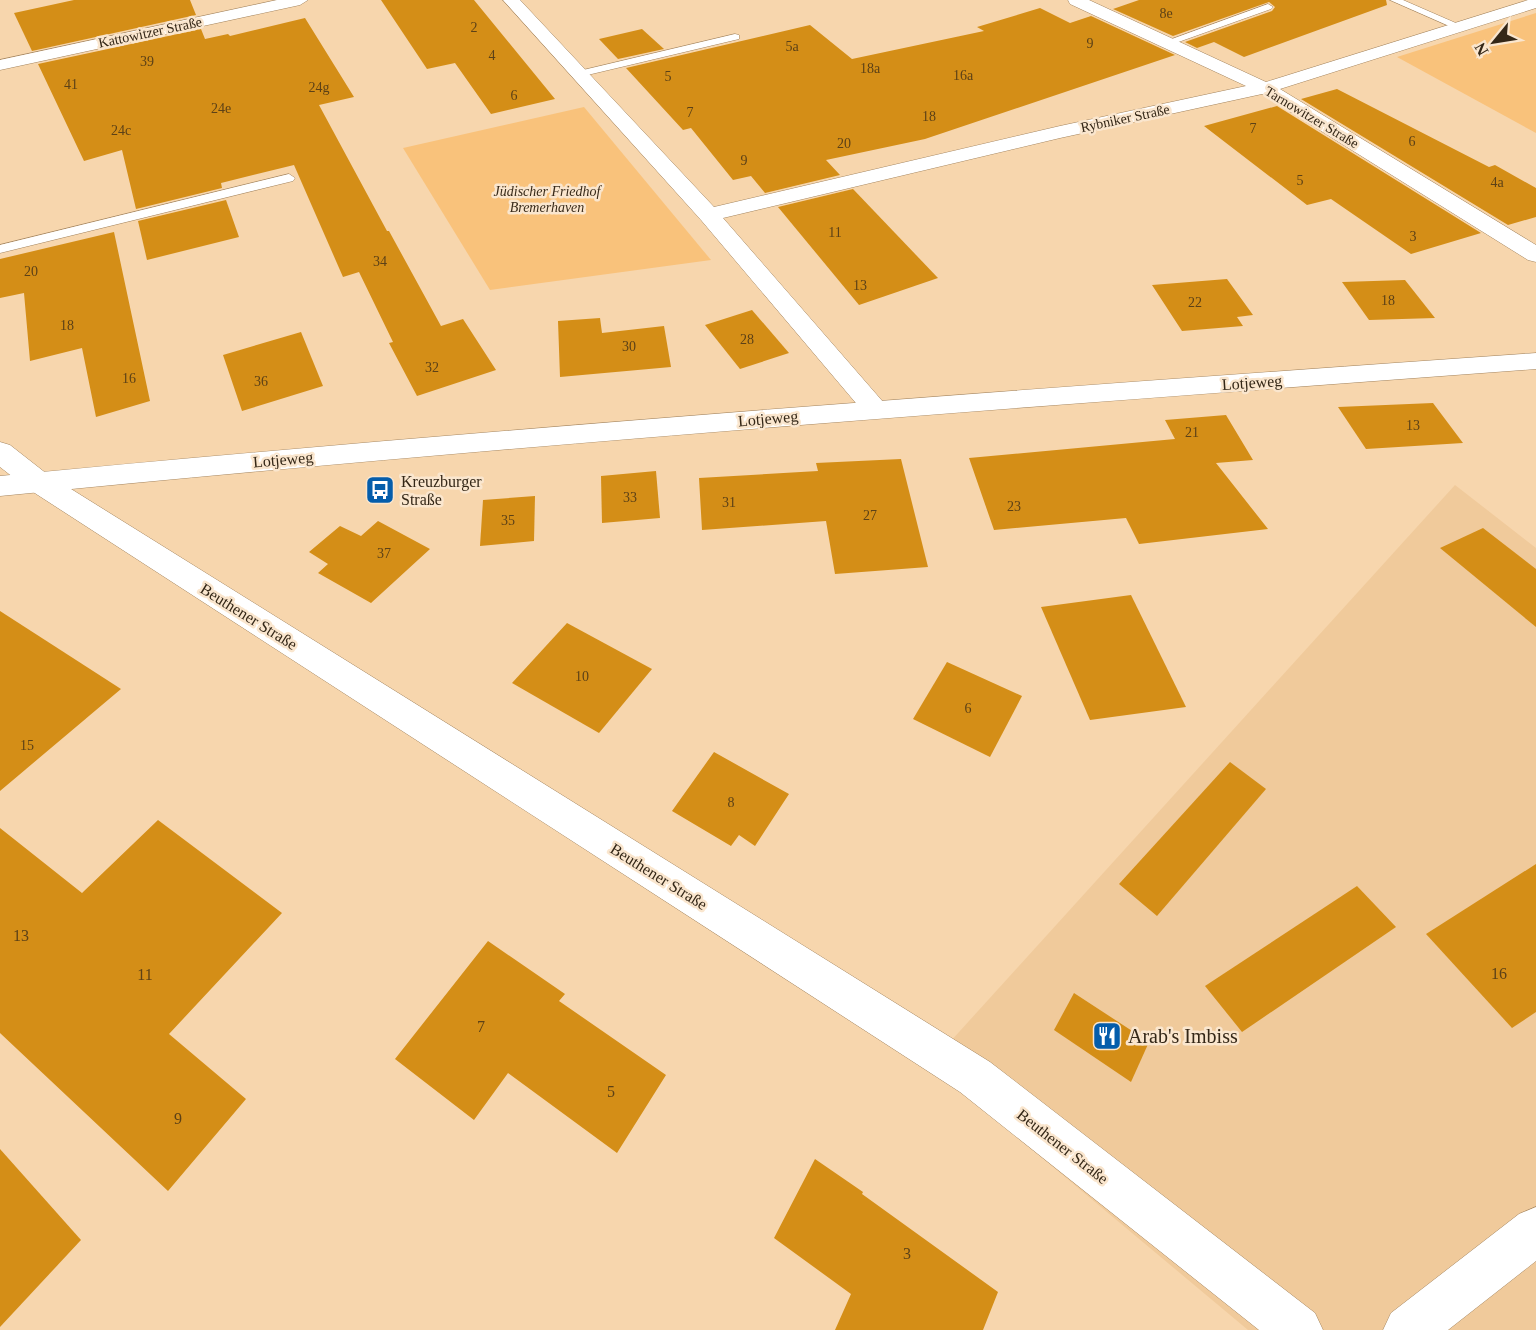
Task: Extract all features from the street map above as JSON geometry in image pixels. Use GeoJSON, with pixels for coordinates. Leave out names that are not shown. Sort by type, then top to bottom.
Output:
{"type":"FeatureCollection","features":[{"type":"Feature","properties":{"kind":"street","name":"Kattowitzer Straße"},"geometry":{"type":"LineString","coordinates":[[0,65],[300,0]]}},
{"type":"Feature","properties":{"kind":"street"},"geometry":{"type":"LineString","coordinates":[[511,0],[709,215],[875,409]]}},
{"type":"Feature","properties":{"kind":"street","name":"Tarnowitzer Straße"},"geometry":{"type":"LineString","coordinates":[[1076,0],[1265,88],[1536,255]]}},
{"type":"Feature","properties":{"kind":"street","name":"Rybniker Straße"},"geometry":{"type":"LineString","coordinates":[[709,215],[1060,132],[1265,88],[1536,3]]}},
{"type":"Feature","properties":{"kind":"street","name":"Lotjeweg"},"geometry":{"type":"LineString","coordinates":[[0,486],[875,409],[1536,361]]}},
{"type":"Feature","properties":{"kind":"street","name":"Beuthener Straße"},"geometry":{"type":"LineString","coordinates":[[0,452],[37,481],[975,1077],[1298,1330]]}},
{"type":"Feature","properties":{"kind":"street"},"geometry":{"type":"LineString","coordinates":[[1408,1330],[1536,1231]]}},
{"type":"Feature","properties":{"kind":"lane"},"geometry":{"type":"LineString","coordinates":[[1395,0],[1460,27]]}},
{"type":"Feature","properties":{"kind":"lane"},"geometry":{"type":"LineString","coordinates":[[1166,43],[1268,7]]}},
{"type":"Feature","properties":{"kind":"lane"},"geometry":{"type":"LineString","coordinates":[[579,74],[735,38]]}},
{"type":"Feature","properties":{"kind":"lane"},"geometry":{"type":"LineString","coordinates":[[0,249],[289,178]]}},
{"type":"Feature","properties":{"kind":"shaded area"},"geometry":{"type":"Polygon","coordinates":[[[1455,485],[1536,548],[1536,1330],[1248,1330],[930,1064],[1455,485]]]}},
{"type":"Feature","properties":{"kind":"green space"},"geometry":{"type":"Polygon","coordinates":[[[1536,13],[1536,133],[1397,57],[1536,13]]]}},
{"type":"Feature","properties":{"kind":"green space","name":"Jüdischer Friedhof Bremerhaven"},"geometry":{"type":"Polygon","coordinates":[[[584,107],[711,260],[490,290],[403,148],[584,107]]]}},
{"type":"Feature","properties":{"kind":"building"},"geometry":{"type":"Polygon","coordinates":[[[74,0],[190,0],[196,15],[32,51],[14,13],[74,0]]]}},
{"type":"Feature","properties":{"kind":"building"},"geometry":{"type":"Polygon","coordinates":[[[381,0],[474,0],[555,99],[491,114],[455,63],[427,69],[381,0]]]}},
{"type":"Feature","properties":{"kind":"building"},"geometry":{"type":"Polygon","coordinates":[[[1139,0],[1386,0],[1387,5],[1244,57],[1214,42],[1197,48],[1185,42],[1272,11],[1275,7],[1269,2],[1173,36],[1113,9],[1139,0]]]}},
{"type":"Feature","properties":{"kind":"building"},"geometry":{"type":"Polygon","coordinates":[[[1040,8],[1070,23],[1091,16],[1175,55],[925,139],[826,160],[840,175],[765,193],[751,176],[733,180],[691,128],[683,130],[626,68],[810,25],[852,59],[984,31],[977,27],[1040,8]]]}},
{"type":"Feature","properties":{"kind":"building"},"geometry":{"type":"Polygon","coordinates":[[[305,18],[354,97],[319,105],[387,231],[441,326],[463,319],[496,370],[417,396],[389,343],[393,342],[359,272],[343,277],[294,165],[221,183],[222,188],[136,209],[122,150],[84,161],[38,64],[201,29],[205,39],[228,34],[230,36],[305,18]]]}},
{"type":"Feature","properties":{"kind":"building"},"geometry":{"type":"Polygon","coordinates":[[[642,29],[664,49],[618,59],[599,39],[642,29]]]}},
{"type":"Feature","properties":{"kind":"building"},"geometry":{"type":"Polygon","coordinates":[[[1337,89],[1489,167],[1495,165],[1536,188],[1536,217],[1508,225],[1301,99],[1337,89]]]}},
{"type":"Feature","properties":{"kind":"building"},"geometry":{"type":"Polygon","coordinates":[[[1277,106],[1481,233],[1411,254],[1331,199],[1307,205],[1204,126],[1277,106]]]}},
{"type":"Feature","properties":{"kind":"building"},"geometry":{"type":"Polygon","coordinates":[[[853,189],[938,278],[859,305],[778,207],[853,189]]]}},
{"type":"Feature","properties":{"kind":"building"},"geometry":{"type":"Polygon","coordinates":[[[226,200],[239,237],[147,260],[138,221],[226,200]]]}},
{"type":"Feature","properties":{"kind":"building"},"geometry":{"type":"Polygon","coordinates":[[[114,232],[150,401],[96,417],[82,348],[30,361],[24,293],[0,298],[0,259],[114,232]]]}},
{"type":"Feature","properties":{"kind":"building"},"geometry":{"type":"Polygon","coordinates":[[[1227,279],[1253,315],[1237,317],[1243,326],[1182,331],[1152,285],[1227,279]]]}},
{"type":"Feature","properties":{"kind":"building"},"geometry":{"type":"Polygon","coordinates":[[[1405,280],[1435,318],[1369,320],[1342,282],[1405,280]]]}},
{"type":"Feature","properties":{"kind":"building"},"geometry":{"type":"Polygon","coordinates":[[[752,310],[789,353],[740,369],[705,325],[752,310]]]}},
{"type":"Feature","properties":{"kind":"building"},"geometry":{"type":"Polygon","coordinates":[[[600,318],[602,333],[664,326],[671,367],[560,377],[558,321],[600,318]]]}},
{"type":"Feature","properties":{"kind":"building"},"geometry":{"type":"Polygon","coordinates":[[[301,332],[323,386],[242,411],[223,355],[301,332]]]}},
{"type":"Feature","properties":{"kind":"building"},"geometry":{"type":"Polygon","coordinates":[[[1433,403],[1463,443],[1366,449],[1338,407],[1433,403]]]}},
{"type":"Feature","properties":{"kind":"building"},"geometry":{"type":"Polygon","coordinates":[[[1226,415],[1253,460],[1216,463],[1268,529],[1139,544],[1126,518],[994,530],[969,458],[1175,439],[1165,420],[1226,415]]]}},
{"type":"Feature","properties":{"kind":"building"},"geometry":{"type":"Polygon","coordinates":[[[901,459],[928,567],[835,574],[826,521],[702,530],[699,478],[818,471],[816,463],[901,459]]]}},
{"type":"Feature","properties":{"kind":"building"},"geometry":{"type":"Polygon","coordinates":[[[656,471],[660,518],[602,523],[601,476],[656,471]]]}},
{"type":"Feature","properties":{"kind":"building"},"geometry":{"type":"Polygon","coordinates":[[[535,496],[534,541],[480,546],[483,500],[535,496]]]}},
{"type":"Feature","properties":{"kind":"building"},"geometry":{"type":"Polygon","coordinates":[[[378,521],[430,549],[371,603],[318,573],[328,564],[309,552],[340,526],[361,536],[378,521]]]}},
{"type":"Feature","properties":{"kind":"building"},"geometry":{"type":"Polygon","coordinates":[[[1483,528],[1536,569],[1536,627],[1440,548],[1483,528]]]}},
{"type":"Feature","properties":{"kind":"building"},"geometry":{"type":"Polygon","coordinates":[[[1131,595],[1186,707],[1090,720],[1041,607],[1131,595]]]}},
{"type":"Feature","properties":{"kind":"building"},"geometry":{"type":"Polygon","coordinates":[[[0,611],[121,689],[0,791],[0,611]]]}},
{"type":"Feature","properties":{"kind":"building"},"geometry":{"type":"Polygon","coordinates":[[[567,623],[652,669],[599,733],[512,683],[567,623]]]}},
{"type":"Feature","properties":{"kind":"building"},"geometry":{"type":"Polygon","coordinates":[[[947,662],[1022,696],[990,757],[913,719],[947,662]]]}},
{"type":"Feature","properties":{"kind":"building"},"geometry":{"type":"Polygon","coordinates":[[[714,752],[789,794],[755,846],[739,835],[731,846],[672,811],[714,752]]]}},
{"type":"Feature","properties":{"kind":"building"},"geometry":{"type":"Polygon","coordinates":[[[1230,762],[1266,789],[1157,916],[1119,884],[1230,762]]]}},
{"type":"Feature","properties":{"kind":"building"},"geometry":{"type":"Polygon","coordinates":[[[158,820],[282,913],[169,1034],[246,1099],[168,1191],[0,1033],[0,828],[82,893],[158,820]]]}},
{"type":"Feature","properties":{"kind":"building"},"geometry":{"type":"Polygon","coordinates":[[[1536,864],[1536,1012],[1512,1028],[1426,934],[1536,864]]]}},
{"type":"Feature","properties":{"kind":"building"},"geometry":{"type":"Polygon","coordinates":[[[1357,886],[1396,927],[1242,1032],[1205,986],[1357,886]]]}},
{"type":"Feature","properties":{"kind":"building"},"geometry":{"type":"Polygon","coordinates":[[[488,941],[565,994],[559,1001],[666,1075],[617,1153],[508,1073],[474,1120],[395,1059],[488,941]]]}},
{"type":"Feature","properties":{"kind":"building"},"geometry":{"type":"Polygon","coordinates":[[[1074,993],[1149,1042],[1131,1082],[1054,1030],[1074,993]]]}},
{"type":"Feature","properties":{"kind":"building"},"geometry":{"type":"Polygon","coordinates":[[[0,1149],[81,1240],[0,1327],[0,1149]]]}},
{"type":"Feature","properties":{"kind":"building"},"geometry":{"type":"Polygon","coordinates":[[[815,1159],[998,1292],[983,1330],[835,1330],[851,1294],[774,1238],[815,1159]]]}},
{"type":"Feature","properties":{"kind":"place","name":"Kreuzburger Straße"},"geometry":{"type":"Point","coordinates":[380,490]}},
{"type":"Feature","properties":{"kind":"place","name":"Arab's Imbiss"},"geometry":{"type":"Point","coordinates":[1107,1036]}}]}
